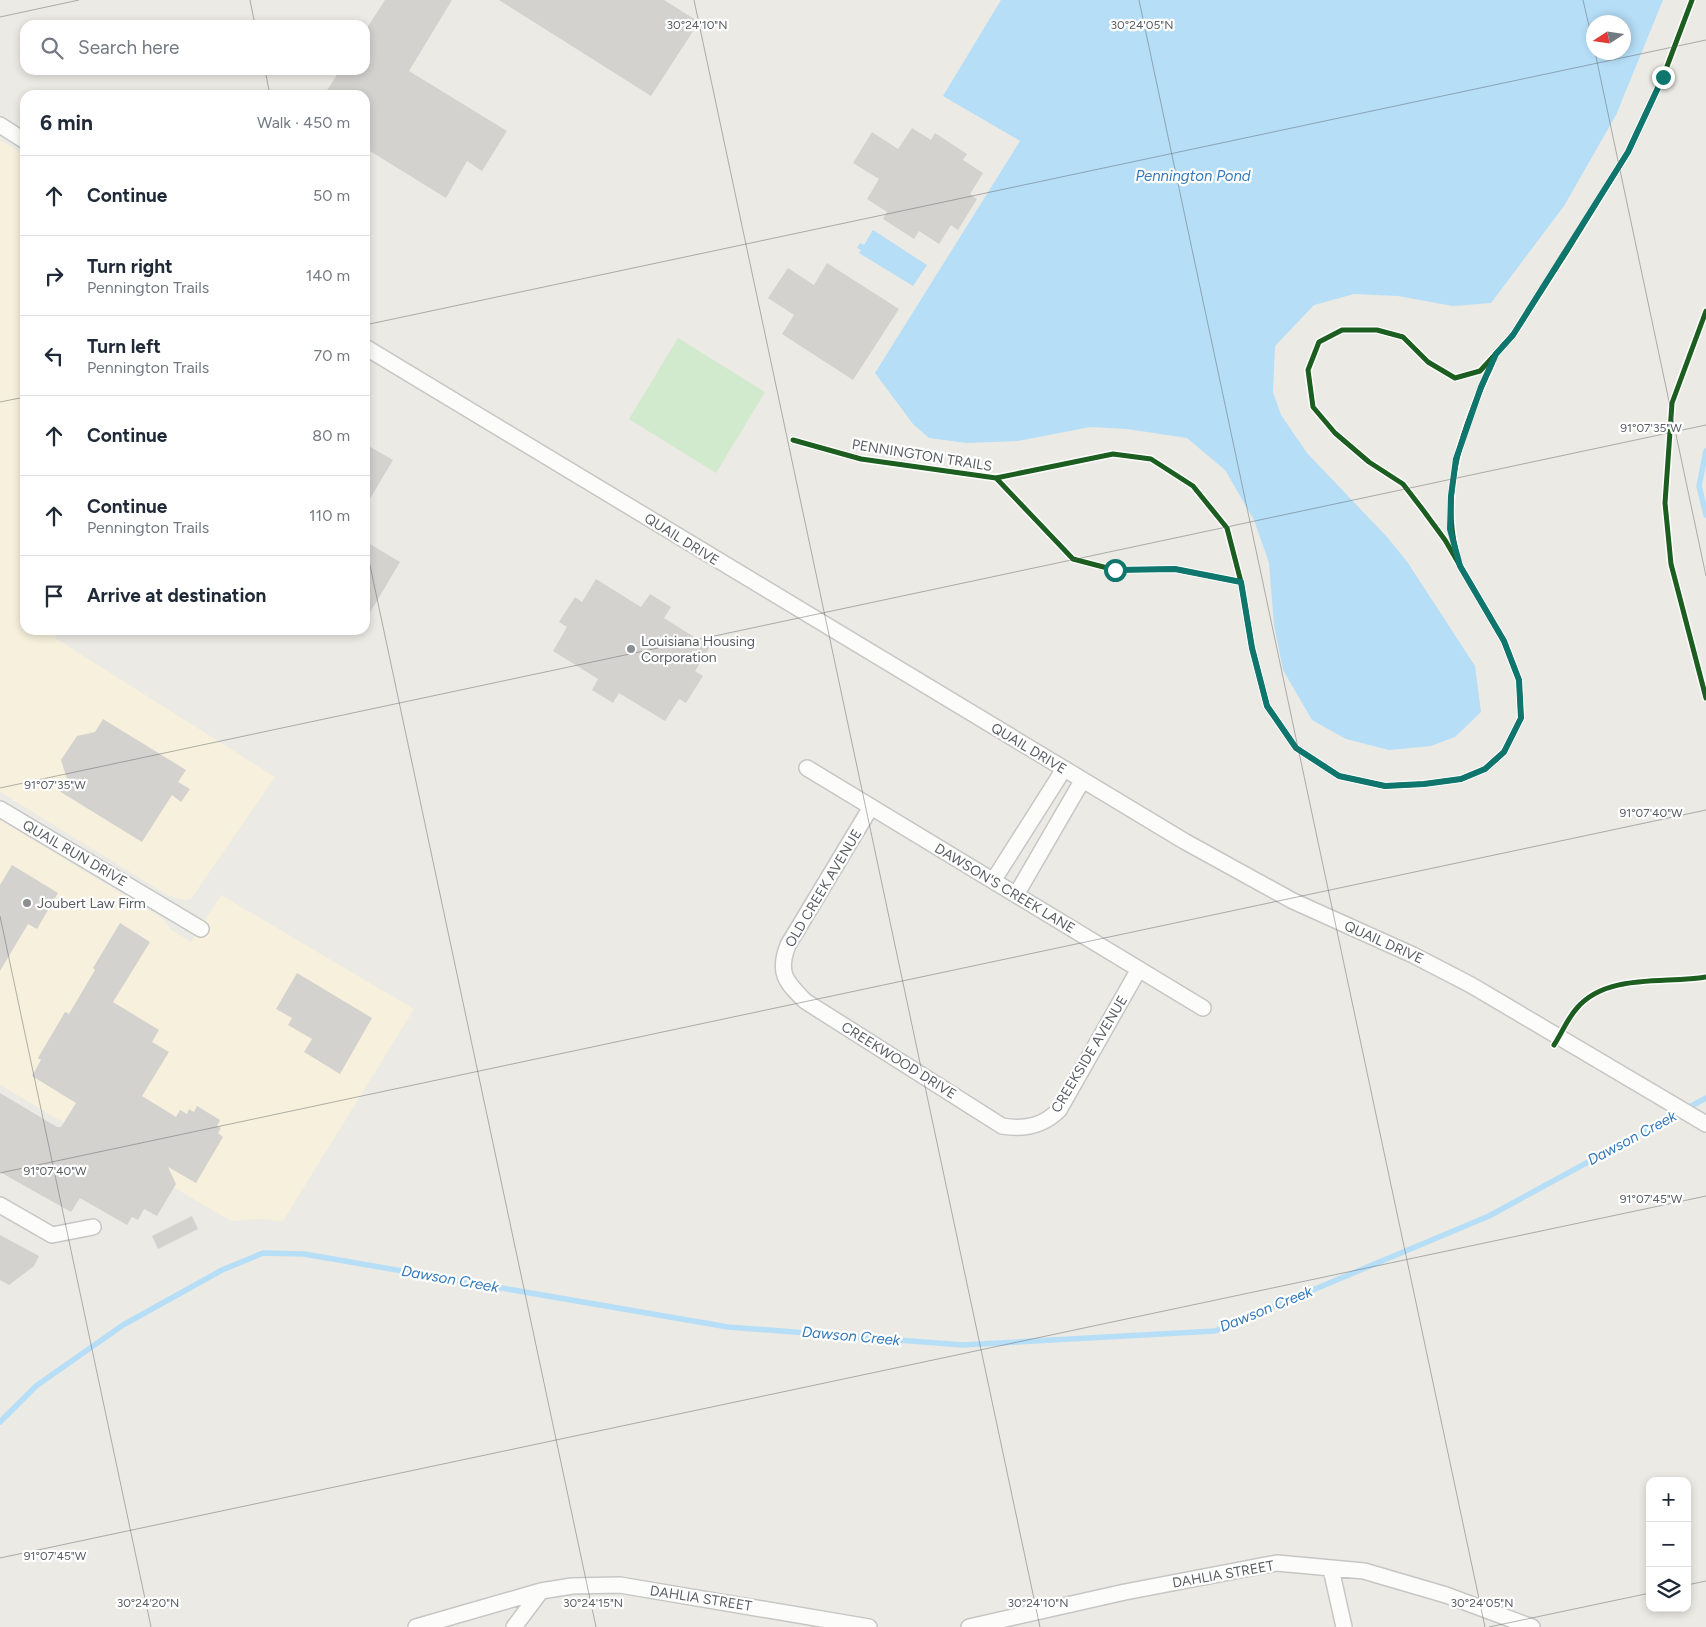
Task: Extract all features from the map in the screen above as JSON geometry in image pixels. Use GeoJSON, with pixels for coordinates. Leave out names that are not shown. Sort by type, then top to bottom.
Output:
{"type":"FeatureCollection","features":[{"type":"Feature","properties":{"kind":"street"},"geometry":{"type":"LineString","coordinates":[[0,125],[20,137]]}},
{"type":"Feature","properties":{"kind":"street","name":"QUAIL DRIVE"},"geometry":{"type":"LineString","coordinates":[[370,350],[1082,780],[1260,884],[1463,980],[1706,1124]]}},
{"type":"Feature","properties":{"kind":"street","name":"DAWSON'S CREEK LANE"},"geometry":{"type":"LineString","coordinates":[[807,768],[1203,1008]]}},
{"type":"Feature","properties":{"kind":"street"},"geometry":{"type":"LineString","coordinates":[[993,881],[1064,769]]}},
{"type":"Feature","properties":{"kind":"street"},"geometry":{"type":"LineString","coordinates":[[1016,894],[1082,780]]}},
{"type":"Feature","properties":{"kind":"street","name":"OLD CREEK AVENUE"},"geometry":{"type":"LineString","coordinates":[[783,971],[783,959],[788,946],[871,807]]}},
{"type":"Feature","properties":{"kind":"street","name":"QUAIL RUN DRIVE"},"geometry":{"type":"LineString","coordinates":[[0,809],[201,929]]}},
{"type":"Feature","properties":{"kind":"street","name":"CREEKSIDE AVENUE"},"geometry":{"type":"LineString","coordinates":[[1028,1128],[1051,1118],[1059,1110],[1139,969]]}},
{"type":"Feature","properties":{"kind":"street","name":"CREEKWOOD DRIVE"},"geometry":{"type":"LineString","coordinates":[[783,971],[788,984],[805,1001],[1002,1126],[1028,1128]]}},
{"type":"Feature","properties":{"kind":"street"},"geometry":{"type":"LineString","coordinates":[[0,1205],[52,1234],[94,1227]]}},
{"type":"Feature","properties":{"kind":"street","name":"DAHLIA STREET"},"geometry":{"type":"LineString","coordinates":[[969,1627],[1125,1592],[1276,1563],[1330,1569],[1364,1570],[1446,1595],[1532,1627]]}},
{"type":"Feature","properties":{"kind":"street"},"geometry":{"type":"LineString","coordinates":[[1330,1569],[1344,1627]]}},
{"type":"Feature","properties":{"kind":"street","name":"DAHLIA STREET"},"geometry":{"type":"LineString","coordinates":[[416,1627],[541,1591],[572,1586],[620,1586],[869,1627]]}},
{"type":"Feature","properties":{"kind":"street"},"geometry":{"type":"LineString","coordinates":[[514,1627],[541,1591]]}},
{"type":"Feature","properties":{"kind":"shaded area"},"geometry":{"type":"Polygon","coordinates":[[[0,140],[20,152],[20,635],[56,635],[55,638],[275,777],[191,899],[185,900],[169,896],[0,792],[0,140]]]}},
{"type":"Feature","properties":{"kind":"shaded area"},"geometry":{"type":"Polygon","coordinates":[[[0,820],[165,920],[170,929],[191,942],[221,895],[414,1009],[283,1221],[259,1219],[231,1221],[0,1085],[0,820]]]}},
{"type":"Feature","properties":{"kind":"green space"},"geometry":{"type":"Polygon","coordinates":[[[678,338],[765,392],[716,473],[629,419],[678,338]]]}},
{"type":"Feature","properties":{"kind":"water","name":"Pennington Pond"},"geometry":{"type":"Polygon","coordinates":[[[1001,0],[1663,0],[1616,115],[1564,206],[1491,303],[1453,306],[1398,296],[1354,294],[1314,305],[1275,346],[1273,392],[1281,415],[1307,453],[1388,538],[1408,563],[1475,666],[1481,712],[1455,737],[1431,746],[1389,750],[1346,739],[1312,720],[1283,670],[1274,625],[1269,563],[1254,520],[1225,470],[1187,438],[1127,429],[1090,427],[1018,441],[967,443],[929,438],[913,424],[875,373],[1020,141],[943,96],[1001,0]]]}},
{"type":"Feature","properties":{"kind":"water"},"geometry":{"type":"Polygon","coordinates":[[[873,230],[927,265],[913,286],[859,253],[861,250],[857,248],[860,243],[864,245],[873,230]]]}},
{"type":"Feature","properties":{"kind":"building"},"geometry":{"type":"Polygon","coordinates":[[[385,0],[452,0],[409,71],[507,131],[482,171],[467,161],[446,198],[370,151],[370,90],[327,90],[337,75],[370,75],[370,23],[385,0]]]}},
{"type":"Feature","properties":{"kind":"building"},"geometry":{"type":"Polygon","coordinates":[[[499,0],[664,0],[699,22],[651,96],[499,0]]]}},
{"type":"Feature","properties":{"kind":"building"},"geometry":{"type":"Polygon","coordinates":[[[912,128],[931,140],[935,133],[967,154],[963,160],[983,173],[970,194],[977,199],[958,230],[951,225],[939,244],[919,231],[914,239],[883,219],[887,212],[867,199],[879,179],[853,163],[872,132],[898,149],[912,128]]]}},
{"type":"Feature","properties":{"kind":"building"},"geometry":{"type":"Polygon","coordinates":[[[827,263],[899,309],[853,380],[782,334],[794,315],[768,298],[788,268],[814,285],[827,263]]]}},
{"type":"Feature","properties":{"kind":"building"},"geometry":{"type":"Polygon","coordinates":[[[370,447],[393,460],[370,499],[370,447]]]}},
{"type":"Feature","properties":{"kind":"building"},"geometry":{"type":"Polygon","coordinates":[[[370,544],[400,562],[370,613],[370,544]]]}},
{"type":"Feature","properties":{"kind":"building","name":"Louisiana Housing Corporation"},"geometry":{"type":"Polygon","coordinates":[[[596,579],[641,607],[650,594],[671,607],[664,618],[710,647],[695,671],[703,676],[686,703],[679,699],[665,721],[619,693],[613,703],[592,690],[598,679],[553,651],[567,627],[559,622],[575,597],[582,602],[596,579]]]}},
{"type":"Feature","properties":{"kind":"building"},"geometry":{"type":"Polygon","coordinates":[[[103,719],[186,770],[178,782],[190,789],[181,802],[172,795],[142,842],[59,791],[67,779],[61,760],[77,736],[95,732],[103,719]]]}},
{"type":"Feature","properties":{"kind":"building"},"geometry":{"type":"Polygon","coordinates":[[[12,865],[58,893],[37,929],[28,924],[0,971],[0,885],[12,865]]]}},
{"type":"Feature","properties":{"kind":"building"},"geometry":{"type":"Polygon","coordinates":[[[120,923],[150,942],[113,1002],[159,1030],[152,1042],[169,1052],[142,1096],[176,1117],[180,1110],[187,1114],[189,1109],[194,1112],[197,1106],[220,1120],[217,1126],[221,1128],[218,1133],[223,1137],[196,1183],[168,1167],[176,1184],[157,1216],[144,1209],[138,1220],[132,1217],[127,1225],[80,1198],[71,1212],[0,1172],[0,1093],[57,1127],[61,1127],[76,1103],[32,1076],[41,1060],[38,1058],[65,1012],[69,1014],[95,970],[93,968],[120,923]]]}},
{"type":"Feature","properties":{"kind":"building"},"geometry":{"type":"Polygon","coordinates":[[[297,973],[372,1018],[340,1074],[304,1052],[312,1039],[288,1025],[292,1018],[276,1009],[297,973]]]}},
{"type":"Feature","properties":{"kind":"building"},"geometry":{"type":"Polygon","coordinates":[[[192,1216],[198,1229],[158,1249],[152,1236],[192,1216]]]}},
{"type":"Feature","properties":{"kind":"building"},"geometry":{"type":"Polygon","coordinates":[[[0,1235],[39,1256],[34,1266],[9,1285],[0,1280],[0,1235]]]}},
{"type":"Feature","properties":{"kind":"waterway","name":"Dawson Creek"},"geometry":{"type":"LineString","coordinates":[[1706,451],[1699,486],[1706,515]]}},
{"type":"Feature","properties":{"kind":"waterway","name":"Dawson Creek"},"geometry":{"type":"LineString","coordinates":[[0,1422],[36,1386],[123,1325],[222,1270],[263,1253],[304,1254],[728,1327],[963,1345],[1215,1331],[1489,1216],[1706,1098]]}},
{"type":"Feature","properties":{"kind":"cycle path","name":"PENNINGTON TRAILS"},"geometry":{"type":"LineString","coordinates":[[793,440],[861,459],[996,478],[1113,454],[1151,459],[1193,486],[1227,528],[1241,582],[1252,648],[1267,706],[1296,748],[1339,776],[1385,786],[1424,784],[1461,779],[1485,769],[1504,752],[1521,718],[1519,680],[1504,641],[1445,540],[1403,484],[1369,462],[1335,433],[1313,407],[1308,370],[1319,342],[1342,330],[1377,330],[1403,337],[1428,362],[1455,378],[1480,371],[1513,335],[1628,152],[1663,77],[1692,0]]}},
{"type":"Feature","properties":{"kind":"cycle path"},"geometry":{"type":"LineString","coordinates":[[1706,311],[1672,403],[1665,503],[1671,564],[1706,698]]}},
{"type":"Feature","properties":{"kind":"cycle path"},"geometry":{"type":"LineString","coordinates":[[1456,551],[1452,527],[1453,479],[1465,432],[1492,364]]}},
{"type":"Feature","properties":{"kind":"cycle path","name":"PENNINGTON TRAILS"},"geometry":{"type":"LineString","coordinates":[[996,478],[1073,559],[1115,570],[1175,569],[1241,582]]}},
{"type":"Feature","properties":{"kind":"cycle path"},"geometry":{"type":"LineString","coordinates":[[1554,1045],[1577,1008],[1589,997],[1604,989],[1637,982],[1706,977]]}},
{"type":"Feature","properties":{"kind":"place","name":"Louisiana Housing Corporation"},"geometry":{"type":"Point","coordinates":[631,649]}},
{"type":"Feature","properties":{"kind":"place","name":"Joubert Law Firm"},"geometry":{"type":"Point","coordinates":[27,903]}},
{"type":"Feature","properties":{"kind":"route"},"geometry":{"type":"LineString","coordinates":[[1115,570],[1175,569],[1241,582],[1252,648],[1267,706],[1296,748],[1339,776],[1385,786],[1424,784],[1461,779],[1485,769],[1504,752],[1521,718],[1519,680],[1504,641],[1460,566],[1450,529],[1451,496],[1456,459],[1481,387],[1496,354],[1513,335],[1628,152],[1663,77]]}}]}
